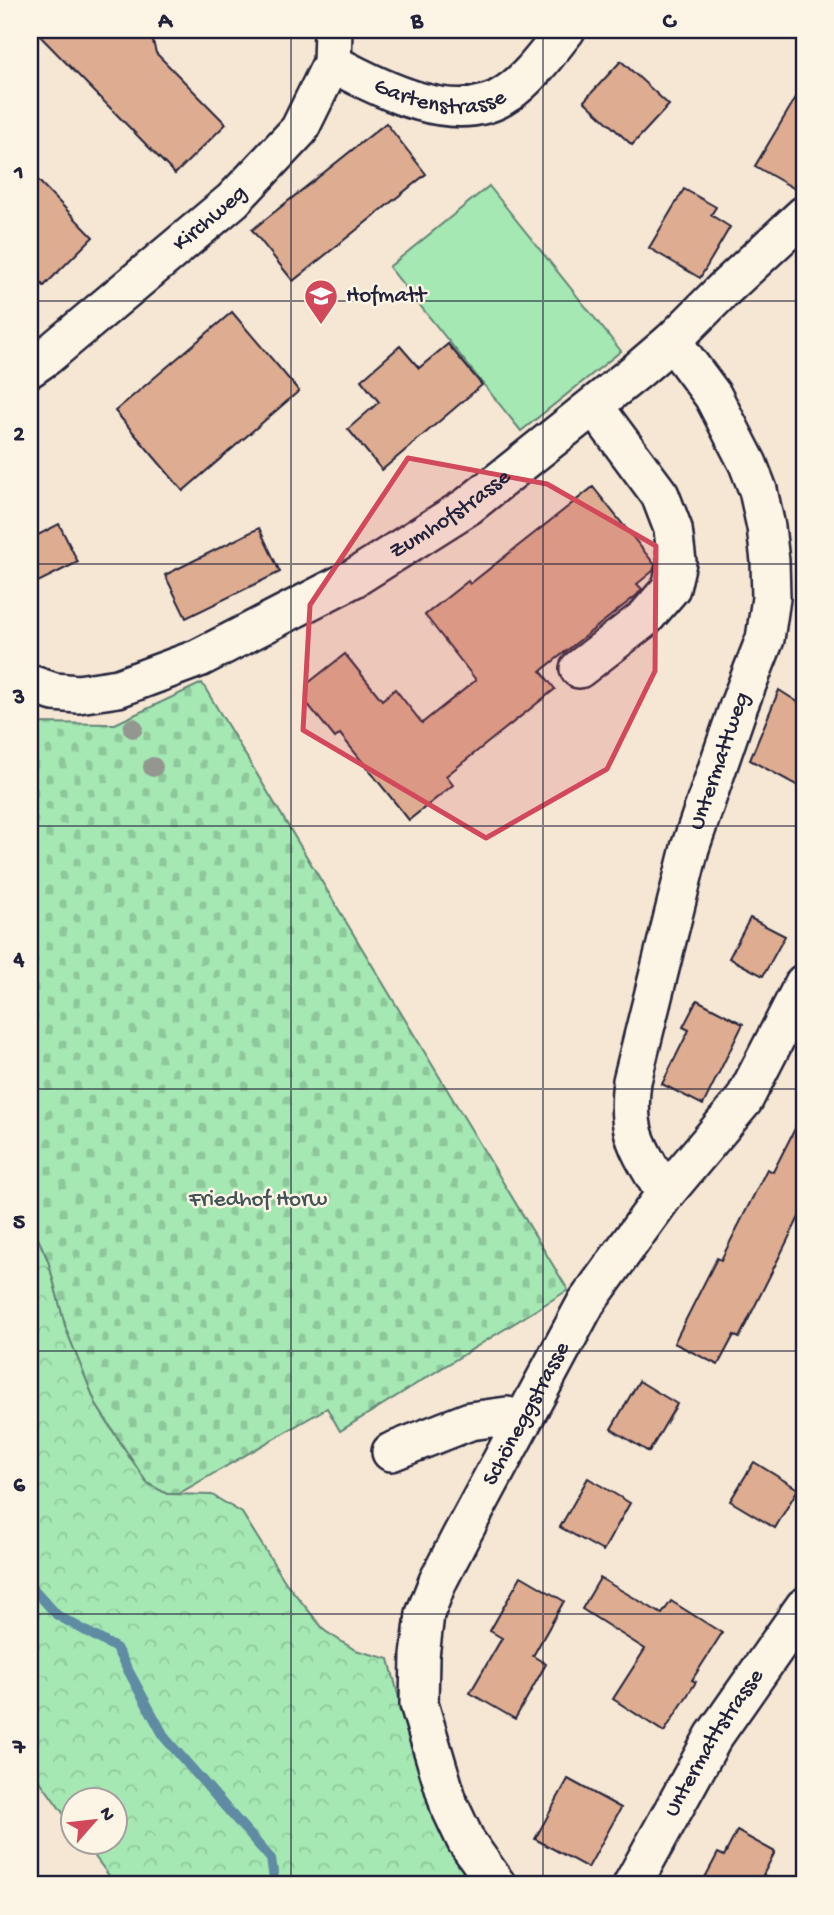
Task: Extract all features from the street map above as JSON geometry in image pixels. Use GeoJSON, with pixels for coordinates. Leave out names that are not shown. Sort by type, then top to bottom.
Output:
{"type":"FeatureCollection","features":[{"type":"Feature","properties":{"kind":"street","name":"Gartenstrasse"},"geometry":{"type":"LineString","coordinates":[[332,46],[364,80],[430,105],[473,108],[506,95],[530,74],[566,30]]}},
{"type":"Feature","properties":{"kind":"street","name":"Kirchweg"},"geometry":{"type":"LineString","coordinates":[[30,368],[233,200],[299,130],[332,46]]}},
{"type":"Feature","properties":{"kind":"street","name":"Zumhofstrasse"},"geometry":{"type":"LineString","coordinates":[[30,684],[54,692],[78,694],[118,688],[199,658],[354,578],[468,506],[594,406],[672,341],[804,215]]}},
{"type":"Feature","properties":{"kind":"street","name":"Untermattweg"},"geometry":{"type":"LineString","coordinates":[[665,1194],[632,1132],[629,1106],[632,1081],[690,848],[739,705],[765,639],[771,598],[766,527],[758,490],[748,464],[713,396],[672,341]]}},
{"type":"Feature","properties":{"kind":"street"},"geometry":{"type":"LineString","coordinates":[[579,669],[645,618],[671,588],[677,562],[673,529],[660,495],[594,406]]}},
{"type":"Feature","properties":{"kind":"street","name":"Schöneggstrasse"},"geometry":{"type":"LineString","coordinates":[[498,1885],[466,1841],[449,1805],[419,1704],[420,1656],[425,1614],[460,1538],[581,1313],[665,1194],[744,1100],[804,983]]}},
{"type":"Feature","properties":{"kind":"street"},"geometry":{"type":"LineString","coordinates":[[391,1452],[470,1421],[508,1416]]}},
{"type":"Feature","properties":{"kind":"street","name":"Untermattstrasse"},"geometry":{"type":"LineString","coordinates":[[632,1885],[714,1735],[804,1607]]}},
{"type":"Feature","properties":{"kind":"highlighted area"},"geometry":{"type":"Polygon","coordinates":[[[408,458],[547,484],[656,546],[655,671],[607,769],[486,838],[303,730],[310,605],[408,458]]]}},
{"type":"Feature","properties":{"kind":"green space"},"geometry":{"type":"Polygon","coordinates":[[[489,186],[621,351],[521,431],[389,267],[489,186]]]}},
{"type":"Feature","properties":{"kind":"green space","name":"Friedhof Horw"},"geometry":{"type":"Polygon","coordinates":[[[202,683],[568,1290],[340,1431],[327,1408],[178,1494],[167,1494],[147,1483],[97,1406],[66,1329],[48,1260],[30,1221],[30,723],[115,724],[202,683]]]}},
{"type":"Feature","properties":{"kind":"green space"},"geometry":{"type":"Polygon","coordinates":[[[30,1221],[48,1260],[66,1329],[97,1406],[130,1458],[167,1494],[212,1495],[242,1513],[286,1583],[325,1631],[355,1650],[389,1659],[407,1730],[468,1885],[116,1885],[94,1856],[130,1856],[130,1786],[60,1786],[60,1809],[30,1767],[30,1221]]]}},
{"type":"Feature","properties":{"kind":"building"},"geometry":{"type":"Polygon","coordinates":[[[34,30],[150,30],[156,53],[226,124],[175,174],[34,30]]]}},
{"type":"Feature","properties":{"kind":"building"},"geometry":{"type":"Polygon","coordinates":[[[621,61],[669,105],[632,145],[584,101],[621,61]]]}},
{"type":"Feature","properties":{"kind":"building"},"geometry":{"type":"Polygon","coordinates":[[[804,84],[804,194],[755,166],[804,84]]]}},
{"type":"Feature","properties":{"kind":"building"},"geometry":{"type":"Polygon","coordinates":[[[386,123],[426,174],[293,281],[252,230],[386,123]]]}},
{"type":"Feature","properties":{"kind":"building"},"geometry":{"type":"Polygon","coordinates":[[[30,172],[93,237],[44,286],[30,272],[30,172]]]}},
{"type":"Feature","properties":{"kind":"building"},"geometry":{"type":"Polygon","coordinates":[[[684,189],[716,207],[711,215],[730,227],[700,278],[649,248],[684,189]]]}},
{"type":"Feature","properties":{"kind":"building"},"geometry":{"type":"Polygon","coordinates":[[[232,312],[299,391],[183,491],[115,411],[232,312]]]}},
{"type":"Feature","properties":{"kind":"building"},"geometry":{"type":"Polygon","coordinates":[[[448,344],[482,385],[382,470],[348,429],[379,402],[361,380],[400,346],[419,368],[448,344]]]}},
{"type":"Feature","properties":{"kind":"building"},"geometry":{"type":"Polygon","coordinates":[[[593,487],[655,565],[653,571],[637,584],[642,589],[637,595],[541,671],[555,689],[446,776],[453,785],[409,820],[340,734],[335,738],[306,702],[307,684],[345,654],[382,700],[395,689],[422,723],[476,680],[425,615],[468,581],[470,584],[593,487]]]}},
{"type":"Feature","properties":{"kind":"building"},"geometry":{"type":"Polygon","coordinates":[[[59,524],[78,562],[30,586],[30,539],[59,524]]]}},
{"type":"Feature","properties":{"kind":"building"},"geometry":{"type":"Polygon","coordinates":[[[259,528],[280,572],[186,618],[165,575],[259,528]]]}},
{"type":"Feature","properties":{"kind":"building"},"geometry":{"type":"Polygon","coordinates":[[[779,690],[804,706],[804,789],[750,760],[779,690]]]}},
{"type":"Feature","properties":{"kind":"building"},"geometry":{"type":"Polygon","coordinates":[[[750,918],[785,936],[763,976],[729,958],[750,918]]]}},
{"type":"Feature","properties":{"kind":"building"},"geometry":{"type":"Polygon","coordinates":[[[697,1000],[743,1024],[703,1105],[662,1084],[689,1030],[683,1027],[697,1000]]]}},
{"type":"Feature","properties":{"kind":"building"},"geometry":{"type":"Polygon","coordinates":[[[804,1111],[804,1207],[739,1338],[734,1335],[718,1365],[674,1343],[717,1258],[721,1260],[767,1169],[773,1172],[804,1111]]]}},
{"type":"Feature","properties":{"kind":"building"},"geometry":{"type":"Polygon","coordinates":[[[639,1381],[677,1404],[649,1452],[611,1429],[639,1381]]]}},
{"type":"Feature","properties":{"kind":"building"},"geometry":{"type":"Polygon","coordinates":[[[754,1462],[798,1489],[775,1528],[730,1501],[754,1462]]]}},
{"type":"Feature","properties":{"kind":"building"},"geometry":{"type":"Polygon","coordinates":[[[588,1478],[630,1503],[603,1551],[560,1527],[588,1478]]]}},
{"type":"Feature","properties":{"kind":"building"},"geometry":{"type":"Polygon","coordinates":[[[521,1576],[564,1601],[533,1656],[546,1664],[515,1719],[470,1693],[502,1638],[490,1631],[521,1576]]]}},
{"type":"Feature","properties":{"kind":"building"},"geometry":{"type":"Polygon","coordinates":[[[600,1578],[662,1614],[671,1601],[722,1633],[692,1680],[696,1682],[664,1732],[613,1699],[645,1649],[582,1609],[600,1578]]]}},
{"type":"Feature","properties":{"kind":"building"},"geometry":{"type":"Polygon","coordinates":[[[568,1779],[621,1808],[588,1868],[535,1839],[568,1779]]]}},
{"type":"Feature","properties":{"kind":"building"},"geometry":{"type":"Polygon","coordinates":[[[737,1831],[775,1852],[763,1875],[784,1885],[701,1885],[718,1853],[724,1856],[737,1831]]]}},
{"type":"Feature","properties":{"kind":"waterway"},"geometry":{"type":"LineString","coordinates":[[30,1585],[57,1615],[116,1648],[165,1738],[271,1859],[275,1885]]}},
{"type":"Feature","properties":{"kind":"place","name":"Hofmatt"},"geometry":{"type":"Point","coordinates":[321,326]}}]}
